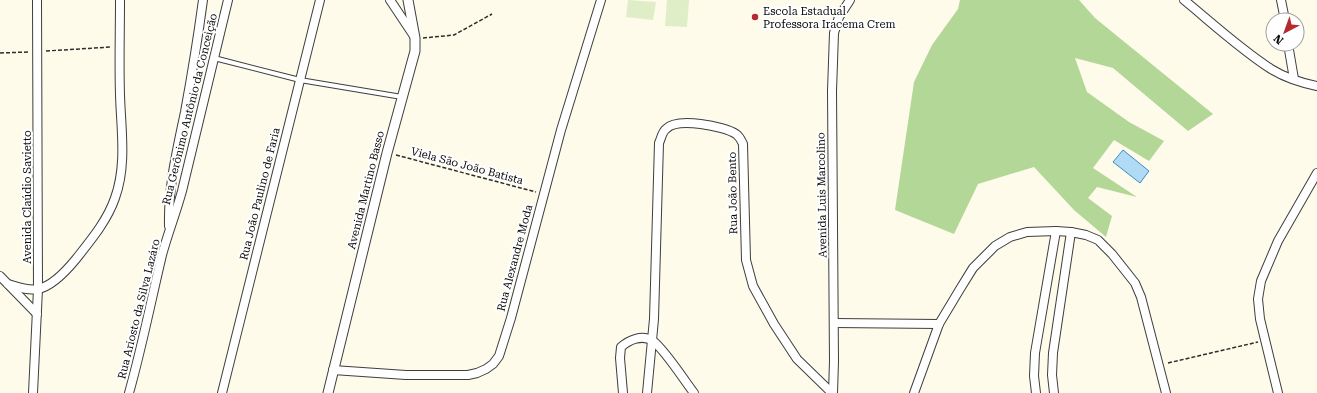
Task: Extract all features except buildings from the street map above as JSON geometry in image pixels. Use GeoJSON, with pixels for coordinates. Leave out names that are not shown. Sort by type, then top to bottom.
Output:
{"type":"FeatureCollection","features":[{"type":"Feature","properties":{"kind":"street","name":"Avenida Claúdio Savietto"},"geometry":{"type":"LineString","coordinates":[[33,393],[38,289],[37,0]]}},
{"type":"Feature","properties":{"kind":"street"},"geometry":{"type":"LineString","coordinates":[[8,284],[24,289],[38,289],[49,284],[61,275],[96,234],[115,197],[121,175],[123,153],[120,94],[120,0]]}},
{"type":"Feature","properties":{"kind":"street","name":"Rua Gerônimo Antônio da Conceição"},"geometry":{"type":"LineString","coordinates":[[169,230],[171,179],[196,53],[203,0]]}},
{"type":"Feature","properties":{"kind":"street","name":"Rua Gerônimo Antônio da Conceição"},"geometry":{"type":"LineString","coordinates":[[169,230],[177,210],[182,191],[228,0]]}},
{"type":"Feature","properties":{"kind":"street","name":"Rua João Paulino de Faria"},"geometry":{"type":"LineString","coordinates":[[222,393],[320,0]]}},
{"type":"Feature","properties":{"kind":"street"},"geometry":{"type":"LineString","coordinates":[[390,0],[415,38]]}},
{"type":"Feature","properties":{"kind":"street","name":"Avenida Martino Basso"},"geometry":{"type":"LineString","coordinates":[[328,393],[387,153],[415,51],[415,38],[408,0]]}},
{"type":"Feature","properties":{"kind":"street","name":"Rua Alexandre Moda"},"geometry":{"type":"LineString","coordinates":[[333,370],[406,375],[468,375],[486,369],[493,364],[499,356],[511,318],[561,130],[601,0]]}},
{"type":"Feature","properties":{"kind":"street","name":"Avenida Luis Marcolino"},"geometry":{"type":"LineString","coordinates":[[832,393],[834,323],[832,91],[834,33],[839,17],[850,0]]}},
{"type":"Feature","properties":{"kind":"street"},"geometry":{"type":"LineString","coordinates":[[1184,0],[1246,51],[1267,66],[1294,79],[1317,86]]}},
{"type":"Feature","properties":{"kind":"street"},"geometry":{"type":"LineString","coordinates":[[1282,0],[1284,12]]}},
{"type":"Feature","properties":{"kind":"street"},"geometry":{"type":"LineString","coordinates":[[1289,52],[1294,79]]}},
{"type":"Feature","properties":{"kind":"street","name":"Rua João Bento"},"geometry":{"type":"LineString","coordinates":[[647,393],[654,319],[659,143],[666,128],[674,124],[688,124],[717,126],[735,133],[740,137],[743,144],[746,260],[753,286],[774,324],[797,359],[832,393]]}},
{"type":"Feature","properties":{"kind":"street"},"geometry":{"type":"LineString","coordinates":[[1278,393],[1260,319],[1258,299],[1261,281],[1278,241],[1317,173]]}},
{"type":"Feature","properties":{"kind":"street","name":"Rua Ariosto da Silva Lazáro"},"geometry":{"type":"LineString","coordinates":[[129,393],[169,230]]}},
{"type":"Feature","properties":{"kind":"street"},"geometry":{"type":"LineString","coordinates":[[1036,393],[1034,376],[1035,354],[1056,231]]}},
{"type":"Feature","properties":{"kind":"street"},"geometry":{"type":"LineString","coordinates":[[914,393],[939,324],[973,268],[995,246],[1010,237],[1027,232],[1056,231],[1086,234],[1098,240],[1112,254],[1135,283],[1160,365],[1166,393]]}},
{"type":"Feature","properties":{"kind":"street"},"geometry":{"type":"LineString","coordinates":[[1054,393],[1052,375],[1053,353],[1072,232]]}},
{"type":"Feature","properties":{"kind":"street"},"geometry":{"type":"LineString","coordinates":[[0,276],[37,314]]}},
{"type":"Feature","properties":{"kind":"street"},"geometry":{"type":"LineString","coordinates":[[834,323],[939,324]]}},
{"type":"Feature","properties":{"kind":"street"},"geometry":{"type":"LineString","coordinates":[[623,393],[620,358],[621,347],[637,338],[652,340],[661,349],[694,393]]}},
{"type":"Feature","properties":{"kind":"lane"},"geometry":{"type":"LineString","coordinates":[[214,58],[300,80],[403,97]]}},
{"type":"Feature","properties":{"kind":"path"},"geometry":{"type":"LineString","coordinates":[[415,38],[454,35],[492,14]]}},
{"type":"Feature","properties":{"kind":"path"},"geometry":{"type":"LineString","coordinates":[[0,54],[120,46]]}},
{"type":"Feature","properties":{"kind":"path","name":"Viela São João Batista"},"geometry":{"type":"LineString","coordinates":[[387,153],[544,194]]}},
{"type":"Feature","properties":{"kind":"path"},"geometry":{"type":"LineString","coordinates":[[1160,365],[1265,340]]}},
{"type":"Feature","properties":{"kind":"green space"},"geometry":{"type":"Polygon","coordinates":[[[628,0],[656,2],[653,20],[626,17],[628,0]]]}},
{"type":"Feature","properties":{"kind":"green space"},"geometry":{"type":"Polygon","coordinates":[[[667,0],[689,0],[687,27],[665,26],[667,0]]]}},
{"type":"Feature","properties":{"kind":"green space"},"geometry":{"type":"Polygon","coordinates":[[[960,0],[1079,0],[1095,18],[1213,114],[1188,131],[1113,68],[1075,58],[1087,92],[1129,122],[1164,141],[1149,161],[1114,140],[1093,168],[1137,197],[1097,187],[1088,198],[1112,216],[1106,237],[1074,210],[1034,167],[978,184],[954,234],[895,210],[914,82],[932,45],[958,9],[960,0]]]}},
{"type":"Feature","properties":{"kind":"water"},"geometry":{"type":"Polygon","coordinates":[[[1123,150],[1149,171],[1140,183],[1113,162],[1123,150]]]}},
{"type":"Feature","properties":{"kind":"place","name":"Escola Estadual Professora Iracema Crem"},"geometry":{"type":"Point","coordinates":[755,17]}}]}
